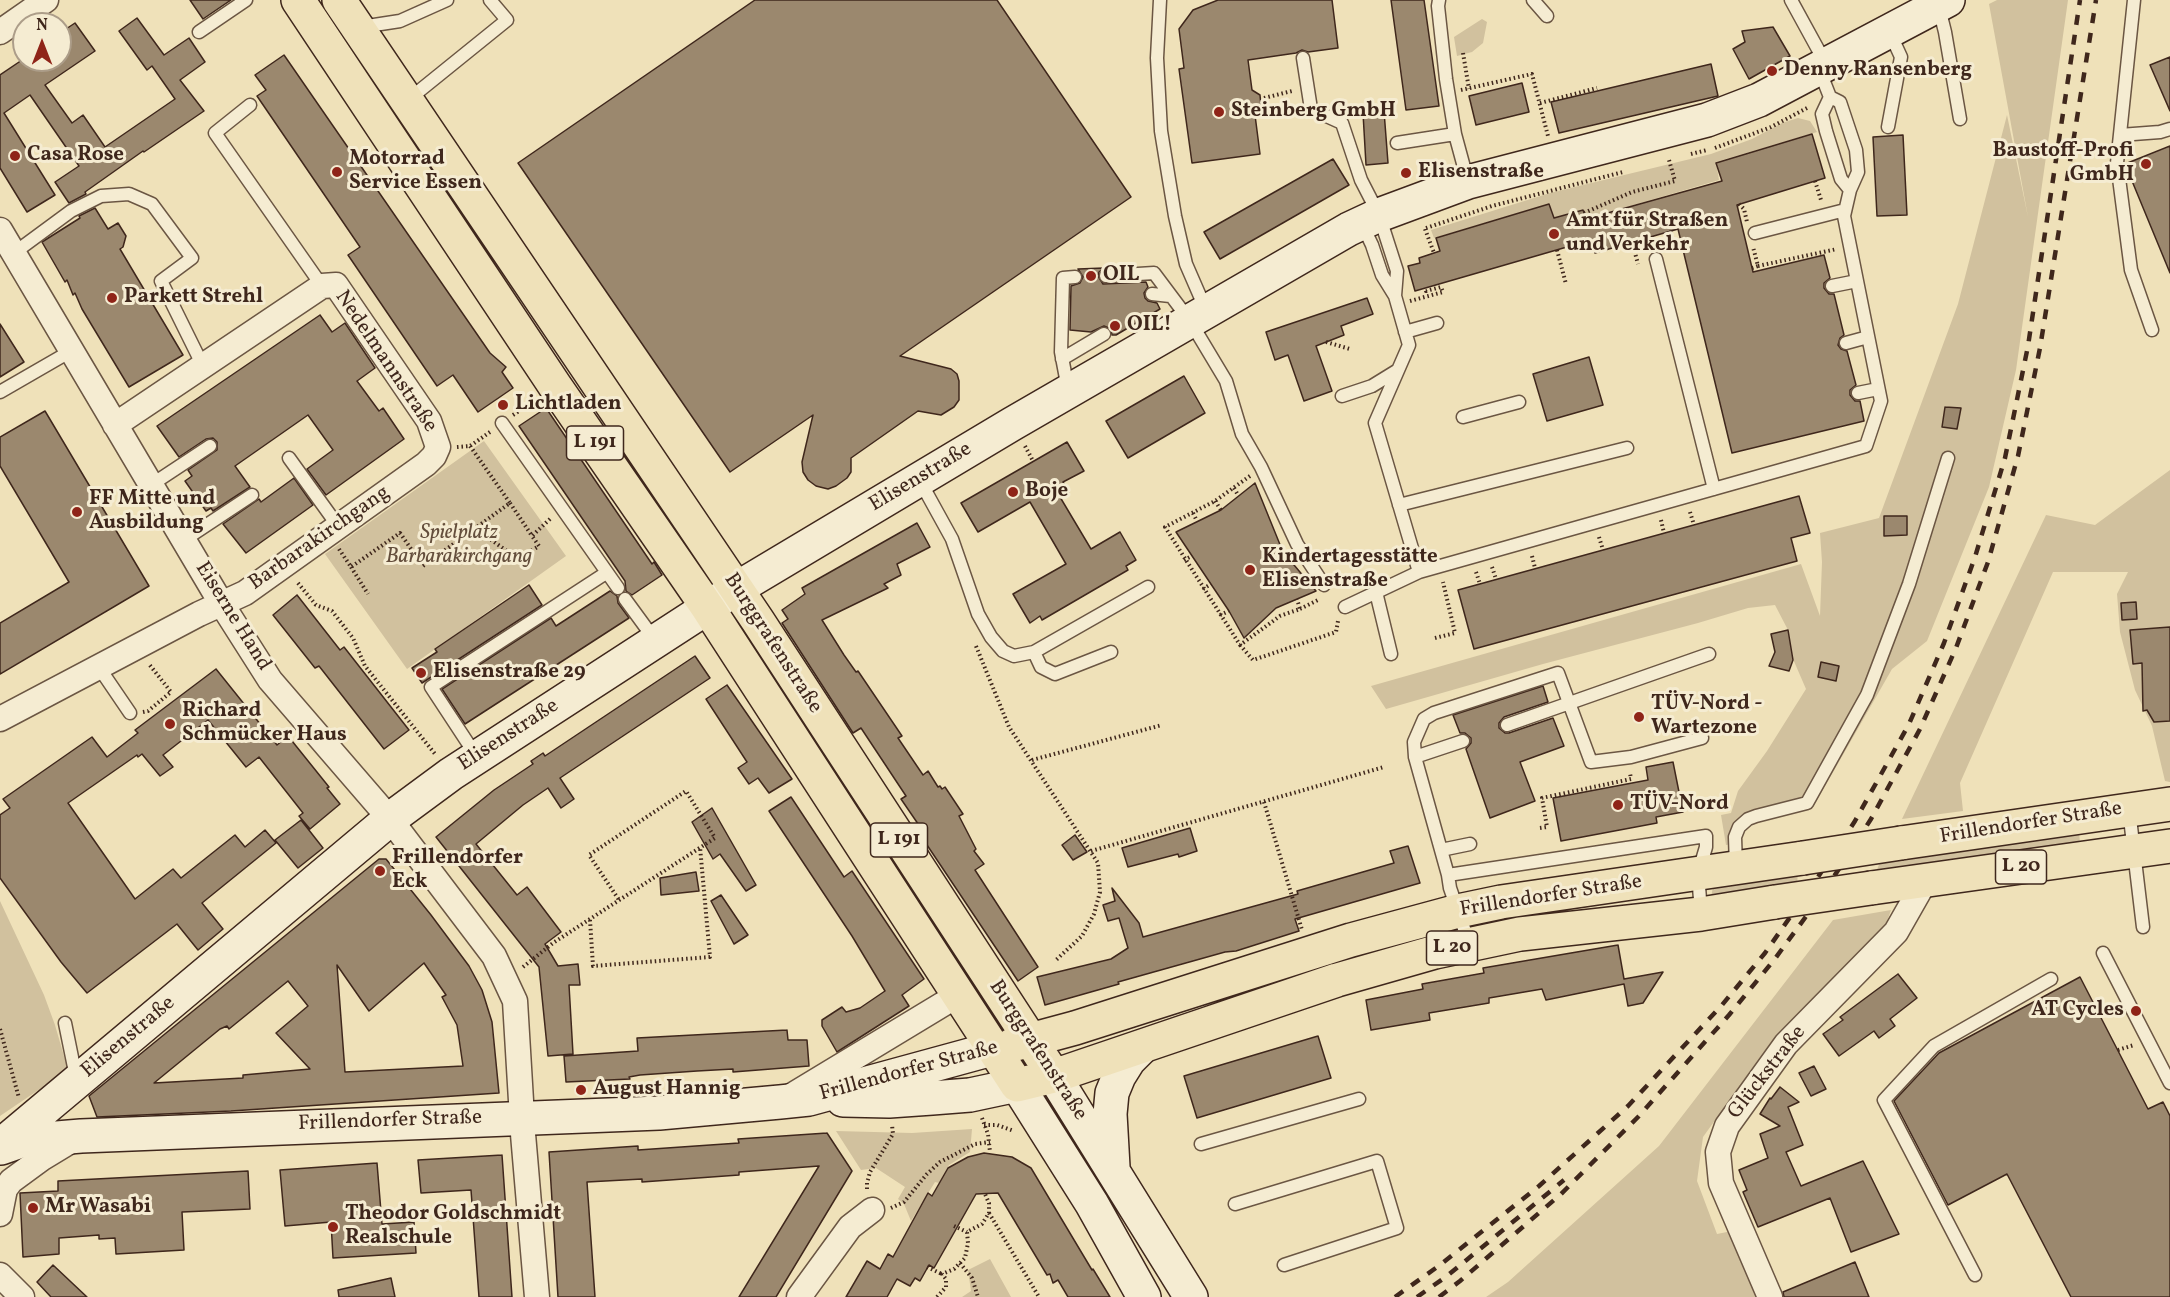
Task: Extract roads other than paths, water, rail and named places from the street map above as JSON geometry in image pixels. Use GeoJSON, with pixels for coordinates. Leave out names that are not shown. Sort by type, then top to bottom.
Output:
{"type":"FeatureCollection","features":[{"type":"Feature","properties":{"kind":"main road","name":"Burggrafenstraße"},"geometry":{"type":"LineString","coordinates":[[298,0],[555,386],[708,608],[992,1049],[1017,1084]]}},
{"type":"Feature","properties":{"kind":"main road","name":"Burggrafenstraße"},"geometry":{"type":"LineString","coordinates":[[339,0],[736,589],[1054,1076]]}},
{"type":"Feature","properties":{"kind":"main road","name":"Frillendorfer Straße"},"geometry":{"type":"LineString","coordinates":[[992,1049],[1068,1031],[1351,940],[1458,911],[2170,804]]}},
{"type":"Feature","properties":{"kind":"main road","name":"Frillendorfer Straße"},"geometry":{"type":"LineString","coordinates":[[1017,1084],[1054,1076],[1337,980],[1435,952],[1520,933],[1701,914],[2170,846]]}},
{"type":"Feature","properties":{"kind":"street"},"geometry":{"type":"LineString","coordinates":[[0,32],[46,0]]}},
{"type":"Feature","properties":{"kind":"street","name":"Elisenstraße"},"geometry":{"type":"LineString","coordinates":[[0,1147],[390,819],[464,765],[736,589],[1069,391],[1371,219],[1468,182],[1532,171],[1707,120],[1825,76],[1889,31],[1943,3]]}},
{"type":"Feature","properties":{"kind":"street","name":"Eiserne Hand"},"geometry":{"type":"LineString","coordinates":[[0,230],[221,603],[270,680],[390,819],[494,956],[515,1001],[537,1297]]}},
{"type":"Feature","properties":{"kind":"street","name":"Nedelmannstraße"},"geometry":{"type":"LineString","coordinates":[[115,425],[322,286],[336,285],[429,421],[438,447]]}},
{"type":"Feature","properties":{"kind":"street","name":"Barbarakirchgang"},"geometry":{"type":"LineString","coordinates":[[0,718],[221,603],[245,593],[426,464],[434,456],[438,447]]}},
{"type":"Feature","properties":{"kind":"street","name":"Glückstraße"},"geometry":{"type":"LineString","coordinates":[[1770,1297],[1722,1184],[1718,1152],[1727,1126],[1786,1044],[1896,933],[1924,881]]}},
{"type":"Feature","properties":{"kind":"street","name":"Frillendorfer Straße"},"geometry":{"type":"LineString","coordinates":[[795,1100],[958,995]]}},
{"type":"Feature","properties":{"kind":"street"},"geometry":{"type":"LineString","coordinates":[[1114,1172],[1110,1114],[1112,1094],[1129,1060],[1142,1047]]}},
{"type":"Feature","properties":{"kind":"street","name":"Frillendorfer Straße"},"geometry":{"type":"LineString","coordinates":[[795,1100],[992,1049]]}},
{"type":"Feature","properties":{"kind":"street","name":"Burggrafenstraße"},"geometry":{"type":"LineString","coordinates":[[1054,1076],[1191,1297]]}},
{"type":"Feature","properties":{"kind":"street","name":"Frillendorfer Straße"},"geometry":{"type":"LineString","coordinates":[[0,1147],[21,1141],[81,1136],[659,1113],[795,1100],[889,1101],[970,1095],[1017,1084]]}},
{"type":"Feature","properties":{"kind":"street","name":"Burggrafenstraße"},"geometry":{"type":"LineString","coordinates":[[1017,1084],[1092,1204],[1144,1297]]}},
{"type":"Feature","properties":{"kind":"street"},"geometry":{"type":"LineString","coordinates":[[0,1214],[5,1189],[11,1181],[41,1159],[81,1136]]}},
{"type":"Feature","properties":{"kind":"street"},"geometry":{"type":"LineString","coordinates":[[799,1297],[850,1227],[872,1210]]}},
{"type":"Feature","properties":{"kind":"street"},"geometry":{"type":"LineString","coordinates":[[0,1275],[22,1297]]}},
{"type":"Feature","properties":{"kind":"lane"},"geometry":{"type":"LineString","coordinates":[[199,32],[246,0]]}},
{"type":"Feature","properties":{"kind":"lane"},"geometry":{"type":"LineString","coordinates":[[358,27],[400,21],[447,0]]}},
{"type":"Feature","properties":{"kind":"lane"},"geometry":{"type":"LineString","coordinates":[[407,101],[507,20],[490,0]]}},
{"type":"Feature","properties":{"kind":"lane"},"geometry":{"type":"LineString","coordinates":[[1160,0],[1157,58],[1161,131],[1175,216],[1199,316],[1226,381],[1242,434],[1261,467],[1297,544],[1324,585]]}},
{"type":"Feature","properties":{"kind":"lane"},"geometry":{"type":"LineString","coordinates":[[1439,0],[1443,59],[1455,134],[1468,182]]}},
{"type":"Feature","properties":{"kind":"lane"},"geometry":{"type":"LineString","coordinates":[[1533,0],[1547,16]]}},
{"type":"Feature","properties":{"kind":"lane"},"geometry":{"type":"LineString","coordinates":[[1340,610],[1419,572],[1866,446],[1881,401],[1844,216],[1850,190],[1858,172],[1856,150],[1840,102],[1825,76],[1791,0]]}},
{"type":"Feature","properties":{"kind":"lane"},"geometry":{"type":"LineString","coordinates":[[2134,0],[2117,163],[2131,270],[2152,330]]}},
{"type":"Feature","properties":{"kind":"lane"},"geometry":{"type":"LineString","coordinates":[[1943,3],[1960,119]]}},
{"type":"Feature","properties":{"kind":"lane"},"geometry":{"type":"LineString","coordinates":[[1888,127],[1901,57],[1889,31]]}},
{"type":"Feature","properties":{"kind":"lane"},"geometry":{"type":"LineString","coordinates":[[1303,58],[1311,109],[1342,123],[1371,219],[1396,271],[1397,300],[1409,345],[1375,423],[1419,572]]}},
{"type":"Feature","properties":{"kind":"lane"},"geometry":{"type":"LineString","coordinates":[[1825,76],[1822,114],[1841,179],[1850,190]]}},
{"type":"Feature","properties":{"kind":"lane"},"geometry":{"type":"LineString","coordinates":[[250,105],[215,133],[322,286]]}},
{"type":"Feature","properties":{"kind":"lane"},"geometry":{"type":"LineString","coordinates":[[2120,135],[2170,129]]}},
{"type":"Feature","properties":{"kind":"lane"},"geometry":{"type":"LineString","coordinates":[[1397,143],[1455,134]]}},
{"type":"Feature","properties":{"kind":"lane"},"geometry":{"type":"LineString","coordinates":[[14,253],[71,211],[101,196],[129,194],[152,204],[192,258],[161,281],[203,366]]}},
{"type":"Feature","properties":{"kind":"lane"},"geometry":{"type":"LineString","coordinates":[[1755,233],[1845,210]]}},
{"type":"Feature","properties":{"kind":"lane"},"geometry":{"type":"LineString","coordinates":[[1371,219],[1372,245],[1382,275],[1397,300]]}},
{"type":"Feature","properties":{"kind":"lane"},"geometry":{"type":"LineString","coordinates":[[1656,259],[1713,489]]}},
{"type":"Feature","properties":{"kind":"lane"},"geometry":{"type":"LineString","coordinates":[[1106,276],[1154,273],[1170,296],[1199,316]]}},
{"type":"Feature","properties":{"kind":"lane"},"geometry":{"type":"LineString","coordinates":[[1069,391],[1062,359],[1063,278],[1075,277]]}},
{"type":"Feature","properties":{"kind":"lane"},"geometry":{"type":"LineString","coordinates":[[1832,286],[1857,281]]}},
{"type":"Feature","properties":{"kind":"lane"},"geometry":{"type":"LineString","coordinates":[[1155,298],[1170,296]]}},
{"type":"Feature","properties":{"kind":"lane"},"geometry":{"type":"LineString","coordinates":[[1405,332],[1437,323]]}},
{"type":"Feature","properties":{"kind":"lane"},"geometry":{"type":"LineString","coordinates":[[1062,359],[1104,334]]}},
{"type":"Feature","properties":{"kind":"lane"},"geometry":{"type":"LineString","coordinates":[[1846,343],[1868,338]]}},
{"type":"Feature","properties":{"kind":"lane"},"geometry":{"type":"LineString","coordinates":[[0,392],[71,351]]}},
{"type":"Feature","properties":{"kind":"lane"},"geometry":{"type":"LineString","coordinates":[[1342,396],[1372,386],[1398,370]]}},
{"type":"Feature","properties":{"kind":"lane"},"geometry":{"type":"LineString","coordinates":[[1858,393],[1878,388]]}},
{"type":"Feature","properties":{"kind":"lane"},"geometry":{"type":"LineString","coordinates":[[1463,417],[1520,402]]}},
{"type":"Feature","properties":{"kind":"lane"},"geometry":{"type":"LineString","coordinates":[[502,423],[618,588]]}},
{"type":"Feature","properties":{"kind":"lane"},"geometry":{"type":"LineString","coordinates":[[151,485],[210,446]]}},
{"type":"Feature","properties":{"kind":"lane"},"geometry":{"type":"LineString","coordinates":[[1399,505],[1627,448]]}},
{"type":"Feature","properties":{"kind":"lane"},"geometry":{"type":"LineString","coordinates":[[289,458],[333,530]]}},
{"type":"Feature","properties":{"kind":"lane"},"geometry":{"type":"LineString","coordinates":[[1736,868],[1735,837],[1739,827],[1748,819],[1756,816],[1807,802],[1867,695],[1909,584],[1948,459]]}},
{"type":"Feature","properties":{"kind":"lane"},"geometry":{"type":"LineString","coordinates":[[919,480],[952,539],[978,614],[991,637],[1003,651],[1014,656],[1034,652],[1148,587]]}},
{"type":"Feature","properties":{"kind":"lane"},"geometry":{"type":"LineString","coordinates":[[184,540],[252,495]]}},
{"type":"Feature","properties":{"kind":"lane"},"geometry":{"type":"LineString","coordinates":[[464,765],[431,687],[606,573]]}},
{"type":"Feature","properties":{"kind":"lane"},"geometry":{"type":"LineString","coordinates":[[1376,592],[1391,654]]}},
{"type":"Feature","properties":{"kind":"lane"},"geometry":{"type":"LineString","coordinates":[[625,600],[656,642]]}},
{"type":"Feature","properties":{"kind":"lane"},"geometry":{"type":"LineString","coordinates":[[1034,652],[1041,667],[1055,674],[1111,652]]}},
{"type":"Feature","properties":{"kind":"lane"},"geometry":{"type":"LineString","coordinates":[[1507,725],[1569,703],[1603,695],[1708,654]]}},
{"type":"Feature","properties":{"kind":"lane"},"geometry":{"type":"LineString","coordinates":[[98,666],[130,713]]}},
{"type":"Feature","properties":{"kind":"lane"},"geometry":{"type":"LineString","coordinates":[[1469,945],[1415,757],[1414,742],[1424,719],[1434,713],[1558,673],[1591,762],[1672,740],[1702,738]]}},
{"type":"Feature","properties":{"kind":"lane"},"geometry":{"type":"LineString","coordinates":[[1415,757],[1463,741]]}},
{"type":"Feature","properties":{"kind":"lane"},"geometry":{"type":"LineString","coordinates":[[2129,809],[2143,927]]}},
{"type":"Feature","properties":{"kind":"lane"},"geometry":{"type":"LineString","coordinates":[[1448,875],[1706,836],[1706,847],[1698,874],[1701,914]]}},
{"type":"Feature","properties":{"kind":"lane"},"geometry":{"type":"LineString","coordinates":[[1441,850],[1470,844]]}},
{"type":"Feature","properties":{"kind":"lane"},"geometry":{"type":"LineString","coordinates":[[2103,953],[2170,1083]]}},
{"type":"Feature","properties":{"kind":"lane"},"geometry":{"type":"LineString","coordinates":[[1975,1275],[1884,1100],[1934,1046],[2051,979]]}},
{"type":"Feature","properties":{"kind":"lane"},"geometry":{"type":"LineString","coordinates":[[65,1023],[77,1081]]}},
{"type":"Feature","properties":{"kind":"lane"},"geometry":{"type":"LineString","coordinates":[[1201,1144],[1359,1099]]}},
{"type":"Feature","properties":{"kind":"lane"},"geometry":{"type":"LineString","coordinates":[[1235,1204],[1377,1161],[1397,1228],[1284,1265]]}},
{"type":"Feature","properties":{"kind":"railway"},"geometry":{"type":"LineString","coordinates":[[1395,1297],[1440,1265],[1539,1186],[1628,1106],[1722,1005],[1765,953],[1816,880],[1855,821],[1909,724],[1944,643],[1975,557],[2005,458],[2028,346],[2080,0]]}},
{"type":"Feature","properties":{"kind":"railway"},"geometry":{"type":"LineString","coordinates":[[1439,1297],[1561,1194],[1638,1117],[1729,1015],[1774,960],[1824,892],[1871,819],[1920,729],[1956,648],[1988,562],[2018,456],[2040,348],[2096,0]]}},
{"type":"Feature","properties":{"kind":"railway"},"geometry":{"type":"LineString","coordinates":[[1417,1297],[1447,1276],[1564,1180]]}},
{"type":"Feature","properties":{"kind":"place","name":"Denny Ransenberg"},"geometry":{"type":"Point","coordinates":[1772,71]}},
{"type":"Feature","properties":{"kind":"place","name":"Steinberg GmbH"},"geometry":{"type":"Point","coordinates":[1219,112]}},
{"type":"Feature","properties":{"kind":"place","name":"Casa Rose"},"geometry":{"type":"Point","coordinates":[15,156]}},
{"type":"Feature","properties":{"kind":"place","name":"Baustoff-Profi GmbH"},"geometry":{"type":"Point","coordinates":[2146,164]}},
{"type":"Feature","properties":{"kind":"place","name":"Motorrad Service Essen"},"geometry":{"type":"Point","coordinates":[337,172]}},
{"type":"Feature","properties":{"kind":"place","name":"Elisenstraße"},"geometry":{"type":"Point","coordinates":[1406,173]}},
{"type":"Feature","properties":{"kind":"place","name":"Amt für Straßen und Verkehr"},"geometry":{"type":"Point","coordinates":[1554,234]}},
{"type":"Feature","properties":{"kind":"place","name":"OIL"},"geometry":{"type":"Point","coordinates":[1091,276]}},
{"type":"Feature","properties":{"kind":"place","name":"Parkett Strehl"},"geometry":{"type":"Point","coordinates":[112,298]}},
{"type":"Feature","properties":{"kind":"place","name":"OIL!"},"geometry":{"type":"Point","coordinates":[1115,326]}},
{"type":"Feature","properties":{"kind":"place","name":"Lichtladen"},"geometry":{"type":"Point","coordinates":[503,405]}},
{"type":"Feature","properties":{"kind":"place","name":"Boje"},"geometry":{"type":"Point","coordinates":[1013,492]}},
{"type":"Feature","properties":{"kind":"place","name":"FF Mitte und Ausbildung"},"geometry":{"type":"Point","coordinates":[77,512]}},
{"type":"Feature","properties":{"kind":"place","name":"Kindertagesstätte Elisenstraße"},"geometry":{"type":"Point","coordinates":[1250,570]}},
{"type":"Feature","properties":{"kind":"place","name":"Elisenstraße 29"},"geometry":{"type":"Point","coordinates":[421,673]}},
{"type":"Feature","properties":{"kind":"place","name":"TÜV-Nord - Wartezone"},"geometry":{"type":"Point","coordinates":[1639,717]}},
{"type":"Feature","properties":{"kind":"place","name":"Richard Schmücker Haus"},"geometry":{"type":"Point","coordinates":[170,724]}},
{"type":"Feature","properties":{"kind":"place","name":"TÜV-Nord"},"geometry":{"type":"Point","coordinates":[1618,805]}},
{"type":"Feature","properties":{"kind":"place","name":"Frillendorfer Eck"},"geometry":{"type":"Point","coordinates":[380,871]}},
{"type":"Feature","properties":{"kind":"place","name":"AT Cycles"},"geometry":{"type":"Point","coordinates":[2136,1011]}},
{"type":"Feature","properties":{"kind":"place","name":"August Hannig"},"geometry":{"type":"Point","coordinates":[581,1090]}},
{"type":"Feature","properties":{"kind":"place","name":"Mr Wasabi"},"geometry":{"type":"Point","coordinates":[33,1208]}},
{"type":"Feature","properties":{"kind":"place","name":"Theodor Goldschmidt Realschule"},"geometry":{"type":"Point","coordinates":[333,1227]}},
{"type":"Feature","properties":{"kind":"park label","name":"Spielplatz Barbarakirchgang"},"geometry":{"type":"Point","coordinates":[459,546]}}]}
